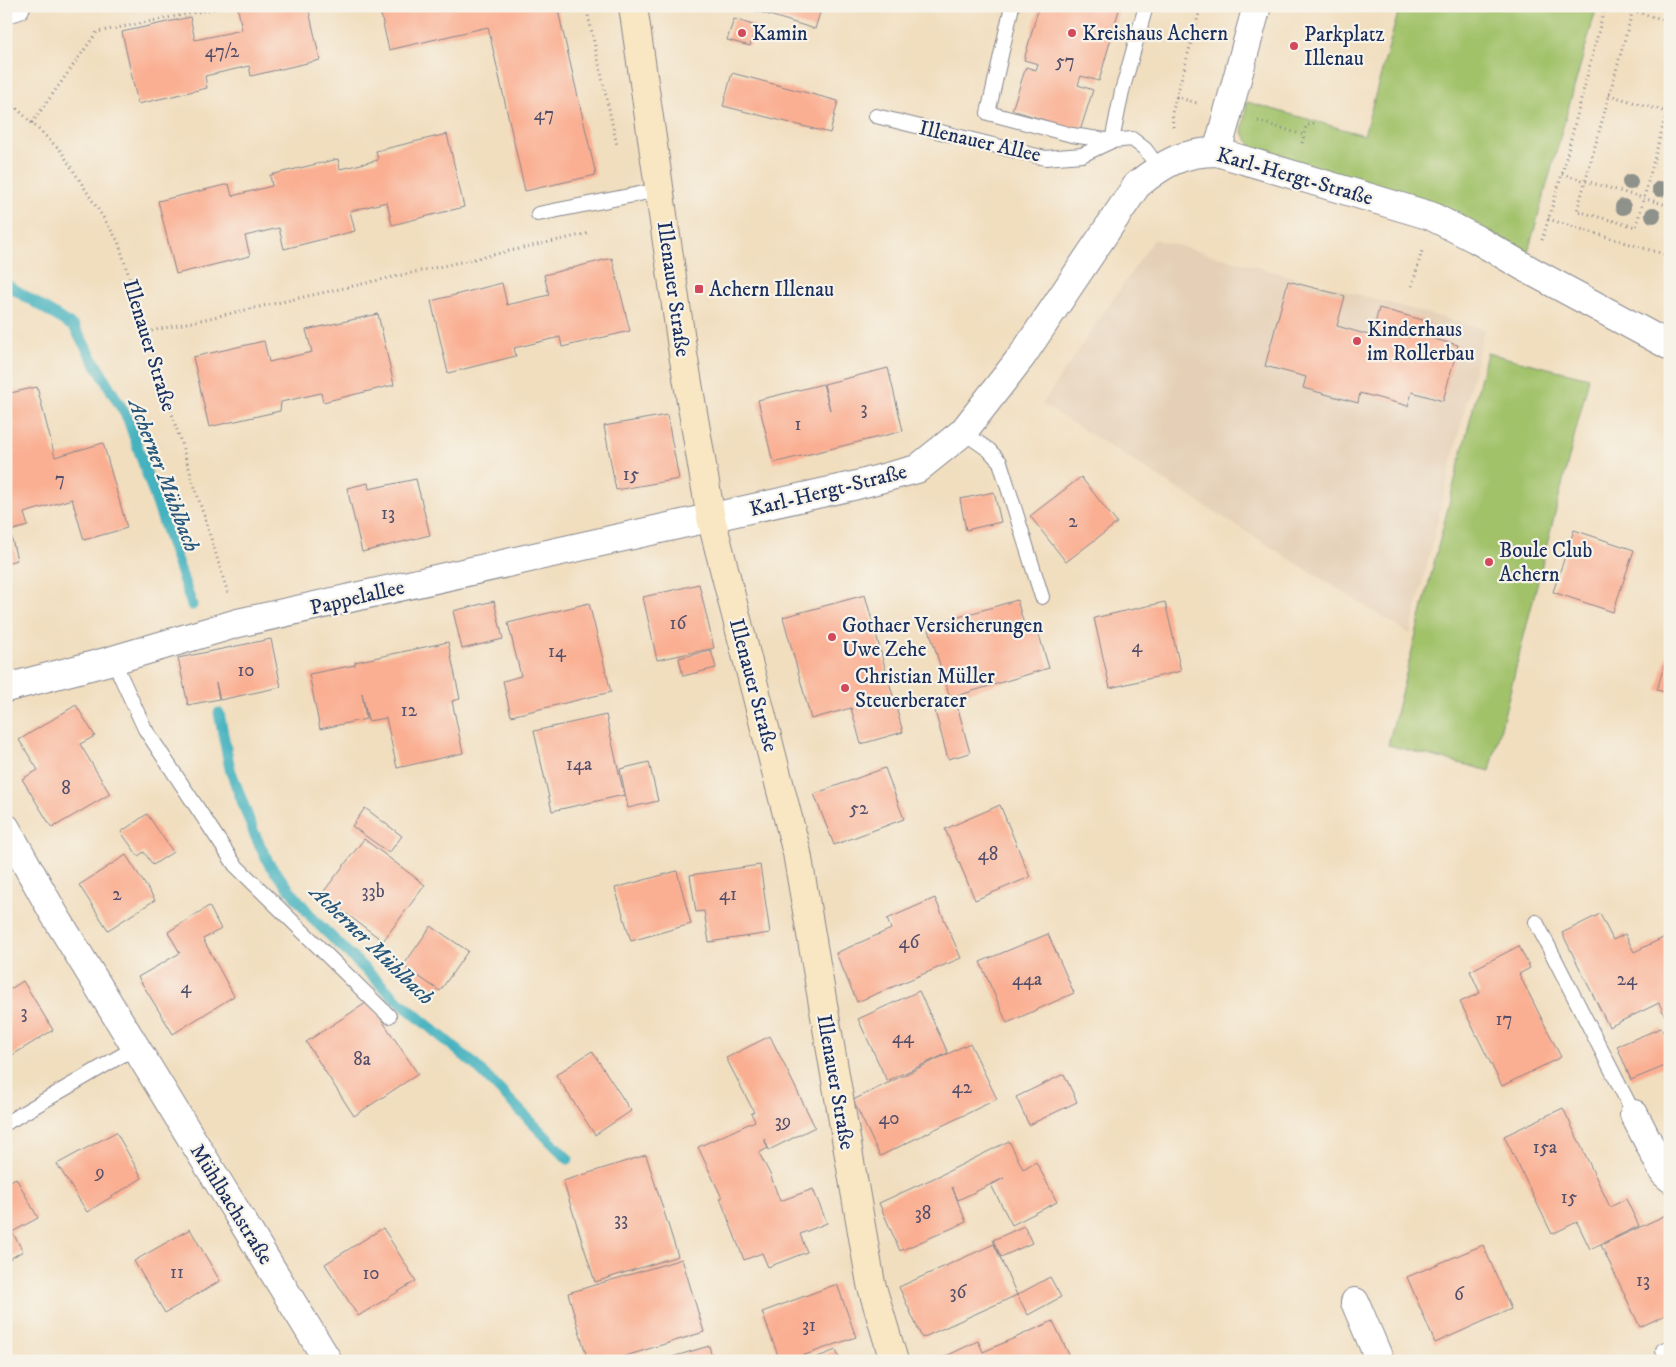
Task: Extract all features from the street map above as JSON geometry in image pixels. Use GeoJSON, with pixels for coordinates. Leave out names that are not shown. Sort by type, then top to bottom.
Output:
{"type":"FeatureCollection","features":[{"type":"Feature","properties":{"kind":"main road","name":"Illenauer Straße"},"geometry":{"type":"LineString","coordinates":[[633,6],[683,354],[710,518],[797,853],[871,1284],[894,1361]]}},
{"type":"Feature","properties":{"kind":"street"},"geometry":{"type":"LineString","coordinates":[[6,9],[16,6]]}},
{"type":"Feature","properties":{"kind":"street"},"geometry":{"type":"LineString","coordinates":[[1217,152],[1257,6]]}},
{"type":"Feature","properties":{"kind":"street","name":"Karl-Hergt-Straße"},"geometry":{"type":"LineString","coordinates":[[710,518],[857,485],[917,469],[963,432],[1022,356],[1137,185],[1167,163],[1199,152],[1217,152],[1431,216],[1670,346]]}},
{"type":"Feature","properties":{"kind":"street","name":"Pappelallee"},"geometry":{"type":"LineString","coordinates":[[6,688],[113,660],[238,623],[710,518]]}},
{"type":"Feature","properties":{"kind":"street","name":"Mühlbachstraße"},"geometry":{"type":"LineString","coordinates":[[6,828],[54,914],[328,1361]]}},
{"type":"Feature","properties":{"kind":"street"},"geometry":{"type":"LineString","coordinates":[[1634,1114],[1664,1174],[1670,1178]]}},
{"type":"Feature","properties":{"kind":"street"},"geometry":{"type":"LineString","coordinates":[[1355,1302],[1380,1361]]}},
{"type":"Feature","properties":{"kind":"lane"},"geometry":{"type":"LineString","coordinates":[[1012,6],[988,113],[1072,135],[1112,141],[1122,91],[1146,6]]}},
{"type":"Feature","properties":{"kind":"lane","name":"Illenauer Allee"},"geometry":{"type":"LineString","coordinates":[[876,116],[1045,158],[1082,155],[1112,141],[1132,139],[1167,163]]}},
{"type":"Feature","properties":{"kind":"lane"},"geometry":{"type":"LineString","coordinates":[[538,214],[659,190]]}},
{"type":"Feature","properties":{"kind":"lane"},"geometry":{"type":"LineString","coordinates":[[963,432],[989,450],[1000,462],[1042,597]]}},
{"type":"Feature","properties":{"kind":"lane"},"geometry":{"type":"LineString","coordinates":[[113,660],[144,729],[235,865],[389,1016]]}},
{"type":"Feature","properties":{"kind":"lane"},"geometry":{"type":"LineString","coordinates":[[1536,922],[1634,1114]]}},
{"type":"Feature","properties":{"kind":"lane"},"geometry":{"type":"LineString","coordinates":[[6,1122],[136,1047]]}},
{"type":"Feature","properties":{"kind":"path"},"geometry":{"type":"LineString","coordinates":[[32,122],[97,32],[228,6]]}},
{"type":"Feature","properties":{"kind":"path"},"geometry":{"type":"LineString","coordinates":[[586,6],[629,196]]}},
{"type":"Feature","properties":{"kind":"path"},"geometry":{"type":"LineString","coordinates":[[1167,163],[1172,113],[1201,6]]}},
{"type":"Feature","properties":{"kind":"path"},"geometry":{"type":"LineString","coordinates":[[1534,272],[1562,174],[1605,6]]}},
{"type":"Feature","properties":{"kind":"path"},"geometry":{"type":"LineString","coordinates":[[1618,6],[1633,8],[1670,22]]}},
{"type":"Feature","properties":{"kind":"path"},"geometry":{"type":"LineString","coordinates":[[1633,8],[1577,211],[1636,227],[1670,100]]}},
{"type":"Feature","properties":{"kind":"path"},"geometry":{"type":"LineString","coordinates":[[1609,95],[1668,112]]}},
{"type":"Feature","properties":{"kind":"path","name":"Illenauer Straße"},"geometry":{"type":"LineString","coordinates":[[6,98],[61,150],[118,241],[238,623]]}},
{"type":"Feature","properties":{"kind":"path"},"geometry":{"type":"LineString","coordinates":[[1562,174],[1670,206]]}},
{"type":"Feature","properties":{"kind":"path"},"geometry":{"type":"LineString","coordinates":[[1548,219],[1670,256]]}},
{"type":"Feature","properties":{"kind":"path"},"geometry":{"type":"LineString","coordinates":[[146,332],[599,231]]}},
{"type":"Feature","properties":{"kind":"path"},"geometry":{"type":"LineString","coordinates":[[1412,286],[1422,251]]}},
{"type":"Feature","properties":{"kind":"shaded area"},"geometry":{"type":"Polygon","coordinates":[[[1154,239],[1484,329],[1410,634],[1042,404],[1154,239]]]}},
{"type":"Feature","properties":{"kind":"green space"},"geometry":{"type":"Polygon","coordinates":[[[1400,6],[1597,6],[1528,252],[1444,207],[1256,152],[1242,132],[1247,102],[1364,135],[1400,6]]]}},
{"type":"Feature","properties":{"kind":"green space","name":"Boule Club Achern"},"geometry":{"type":"Polygon","coordinates":[[[1487,353],[1589,378],[1490,771],[1388,745],[1487,353]]]}},
{"type":"Feature","properties":{"kind":"building"},"geometry":{"type":"Polygon","coordinates":[[[251,6],[308,6],[320,60],[251,76],[249,66],[205,76],[207,88],[138,104],[122,32],[190,17],[195,40],[242,30],[238,9],[251,6]]]}},
{"type":"Feature","properties":{"kind":"building"},"geometry":{"type":"Polygon","coordinates":[[[379,6],[557,6],[596,175],[525,191],[488,27],[389,50],[379,6]]]}},
{"type":"Feature","properties":{"kind":"building"},"geometry":{"type":"Polygon","coordinates":[[[740,6],[822,6],[815,29],[740,6]]]}},
{"type":"Feature","properties":{"kind":"building"},"geometry":{"type":"Polygon","coordinates":[[[1039,6],[1120,6],[1099,81],[1081,76],[1078,85],[1093,90],[1080,131],[1012,110],[1026,67],[1036,70],[1038,64],[1024,60],[1039,6]]]}},
{"type":"Feature","properties":{"kind":"building","name":"Kamin"},"geometry":{"type":"Polygon","coordinates":[[[734,19],[756,26],[750,46],[727,40],[734,19]]]}},
{"type":"Feature","properties":{"kind":"building"},"geometry":{"type":"Polygon","coordinates":[[[732,73],[838,101],[830,133],[723,106],[732,73]]]}},
{"type":"Feature","properties":{"kind":"building"},"geometry":{"type":"Polygon","coordinates":[[[447,134],[464,207],[392,225],[387,202],[350,211],[355,231],[284,249],[279,228],[245,236],[250,256],[176,274],[158,201],[229,184],[232,196],[272,186],[270,175],[338,159],[340,169],[378,160],[376,151],[447,134]]]}},
{"type":"Feature","properties":{"kind":"building"},"geometry":{"type":"Polygon","coordinates":[[[612,258],[630,331],[562,347],[560,337],[514,348],[516,356],[448,373],[431,301],[502,283],[507,305],[549,295],[544,275],[612,258]]]}},
{"type":"Feature","properties":{"kind":"building","name":"Kinderhaus im Rollerbau"},"geometry":{"type":"Polygon","coordinates":[[[1288,281],[1345,296],[1337,326],[1372,336],[1379,308],[1430,322],[1426,337],[1458,345],[1443,401],[1412,392],[1408,406],[1360,393],[1358,403],[1303,388],[1306,377],[1265,366],[1288,281]]]}},
{"type":"Feature","properties":{"kind":"building"},"geometry":{"type":"Polygon","coordinates":[[[378,314],[394,385],[323,402],[321,393],[281,402],[280,411],[209,427],[193,357],[264,341],[269,362],[312,352],[306,330],[378,314]]]}},
{"type":"Feature","properties":{"kind":"building"},"geometry":{"type":"Polygon","coordinates":[[[888,368],[903,431],[773,463],[758,400],[823,384],[830,410],[824,384],[888,368]]]}},
{"type":"Feature","properties":{"kind":"building"},"geometry":{"type":"Polygon","coordinates":[[[37,387],[55,457],[103,443],[127,528],[84,540],[72,499],[24,513],[28,526],[10,531],[17,560],[6,563],[6,394],[37,387]]]}},
{"type":"Feature","properties":{"kind":"building"},"geometry":{"type":"Polygon","coordinates":[[[667,415],[679,479],[616,490],[604,426],[667,415]]]}},
{"type":"Feature","properties":{"kind":"building"},"geometry":{"type":"Polygon","coordinates":[[[1081,477],[1117,523],[1066,562],[1030,516],[1081,477]]]}},
{"type":"Feature","properties":{"kind":"building"},"geometry":{"type":"Polygon","coordinates":[[[416,479],[430,535],[362,552],[347,488],[368,483],[369,489],[416,479]]]}},
{"type":"Feature","properties":{"kind":"building"},"geometry":{"type":"Polygon","coordinates":[[[994,492],[1001,522],[966,530],[960,499],[994,492]]]}},
{"type":"Feature","properties":{"kind":"building"},"geometry":{"type":"Polygon","coordinates":[[[1574,530],[1634,550],[1613,612],[1553,592],[1574,530]]]}},
{"type":"Feature","properties":{"kind":"building"},"geometry":{"type":"Polygon","coordinates":[[[699,584],[714,648],[657,660],[643,597],[699,584]]]}},
{"type":"Feature","properties":{"kind":"building"},"geometry":{"type":"Polygon","coordinates":[[[865,595],[903,732],[861,744],[851,708],[811,719],[783,617],[865,595]]]}},
{"type":"Feature","properties":{"kind":"building"},"geometry":{"type":"Polygon","coordinates":[[[1017,600],[1025,628],[1036,625],[1049,668],[950,698],[928,626],[1017,600]]]}},
{"type":"Feature","properties":{"kind":"building"},"geometry":{"type":"Polygon","coordinates":[[[494,601],[503,639],[462,649],[453,611],[494,601]]]}},
{"type":"Feature","properties":{"kind":"building"},"geometry":{"type":"Polygon","coordinates":[[[1165,602],[1181,671],[1110,688],[1094,618],[1165,602]]]}},
{"type":"Feature","properties":{"kind":"building"},"geometry":{"type":"Polygon","coordinates":[[[589,603],[611,692],[511,716],[503,681],[521,676],[508,623],[589,603]]]}},
{"type":"Feature","properties":{"kind":"building"},"geometry":{"type":"Polygon","coordinates":[[[271,639],[281,687],[220,700],[216,683],[219,699],[188,705],[178,658],[271,639]]]}},
{"type":"Feature","properties":{"kind":"building"},"geometry":{"type":"Polygon","coordinates":[[[448,642],[460,699],[452,701],[463,753],[397,768],[386,718],[368,721],[362,693],[366,719],[320,729],[309,674],[355,665],[355,662],[448,642]]]}},
{"type":"Feature","properties":{"kind":"building"},"geometry":{"type":"Polygon","coordinates":[[[1670,648],[1670,693],[1657,690],[1670,648]]]}},
{"type":"Feature","properties":{"kind":"building"},"geometry":{"type":"Polygon","coordinates":[[[711,650],[716,668],[683,676],[679,658],[711,650]]]}},
{"type":"Feature","properties":{"kind":"building"},"geometry":{"type":"Polygon","coordinates":[[[76,705],[95,736],[80,744],[110,794],[52,828],[22,779],[38,770],[19,740],[76,705]]]}},
{"type":"Feature","properties":{"kind":"building"},"geometry":{"type":"Polygon","coordinates":[[[957,705],[970,753],[948,759],[935,711],[957,705]]]}},
{"type":"Feature","properties":{"kind":"building"},"geometry":{"type":"Polygon","coordinates":[[[606,715],[624,795],[552,811],[534,731],[606,715]]]}},
{"type":"Feature","properties":{"kind":"building"},"geometry":{"type":"Polygon","coordinates":[[[649,762],[658,801],[628,808],[620,769],[649,762]]]}},
{"type":"Feature","properties":{"kind":"building"},"geometry":{"type":"Polygon","coordinates":[[[885,768],[904,819],[834,845],[814,794],[885,768]]]}},
{"type":"Feature","properties":{"kind":"building"},"geometry":{"type":"Polygon","coordinates":[[[1000,805],[1030,877],[975,900],[945,829],[1000,805]]]}},
{"type":"Feature","properties":{"kind":"building"},"geometry":{"type":"Polygon","coordinates":[[[365,808],[402,836],[389,853],[352,826],[365,808]]]}},
{"type":"Feature","properties":{"kind":"building"},"geometry":{"type":"Polygon","coordinates":[[[147,814],[173,852],[153,865],[144,852],[138,856],[121,832],[147,814]]]}},
{"type":"Feature","properties":{"kind":"building"},"geometry":{"type":"Polygon","coordinates":[[[364,839],[425,885],[383,941],[321,895],[364,839]]]}},
{"type":"Feature","properties":{"kind":"building"},"geometry":{"type":"Polygon","coordinates":[[[126,855],[155,900],[108,930],[79,885],[126,855]]]}},
{"type":"Feature","properties":{"kind":"building"},"geometry":{"type":"Polygon","coordinates":[[[760,865],[770,933],[709,942],[704,911],[696,912],[690,875],[760,865]]]}},
{"type":"Feature","properties":{"kind":"building"},"geometry":{"type":"Polygon","coordinates":[[[677,871],[691,924],[631,941],[615,888],[677,871]]]}},
{"type":"Feature","properties":{"kind":"building"},"geometry":{"type":"Polygon","coordinates":[[[935,898],[961,958],[857,1002],[836,953],[891,929],[887,919],[935,898]]]}},
{"type":"Feature","properties":{"kind":"building"},"geometry":{"type":"Polygon","coordinates":[[[209,906],[221,929],[203,939],[234,996],[173,1034],[138,977],[180,953],[168,932],[209,906]]]}},
{"type":"Feature","properties":{"kind":"building"},"geometry":{"type":"Polygon","coordinates":[[[1600,914],[1613,940],[1625,934],[1634,952],[1667,936],[1670,943],[1670,1014],[1665,1016],[1659,1003],[1609,1027],[1562,933],[1600,914]]]}},
{"type":"Feature","properties":{"kind":"building"},"geometry":{"type":"Polygon","coordinates":[[[431,926],[468,951],[440,991],[403,966],[431,926]]]}},
{"type":"Feature","properties":{"kind":"building"},"geometry":{"type":"Polygon","coordinates":[[[1048,934],[1074,993],[1007,1023],[980,962],[1048,934]]]}},
{"type":"Feature","properties":{"kind":"building"},"geometry":{"type":"Polygon","coordinates":[[[1519,946],[1530,968],[1519,974],[1561,1057],[1502,1086],[1460,1002],[1480,993],[1470,971],[1519,946]]]}},
{"type":"Feature","properties":{"kind":"building"},"geometry":{"type":"Polygon","coordinates":[[[23,981],[53,1030],[6,1059],[6,992],[23,981]]]}},
{"type":"Feature","properties":{"kind":"building"},"geometry":{"type":"Polygon","coordinates":[[[919,991],[948,1053],[887,1081],[858,1019],[919,991]]]}},
{"type":"Feature","properties":{"kind":"building"},"geometry":{"type":"Polygon","coordinates":[[[369,1001],[418,1074],[354,1116],[306,1042],[369,1001]]]}},
{"type":"Feature","properties":{"kind":"building"},"geometry":{"type":"Polygon","coordinates":[[[1661,1028],[1670,1048],[1670,1064],[1631,1080],[1617,1046],[1661,1028]]]}},
{"type":"Feature","properties":{"kind":"building"},"geometry":{"type":"Polygon","coordinates":[[[770,1036],[815,1127],[769,1150],[764,1139],[768,1148],[759,1153],[770,1174],[780,1201],[813,1189],[827,1223],[800,1234],[807,1252],[768,1267],[762,1253],[744,1260],[720,1198],[722,1198],[698,1147],[755,1121],[751,1113],[754,1112],[726,1058],[770,1036]]]}},
{"type":"Feature","properties":{"kind":"building"},"geometry":{"type":"Polygon","coordinates":[[[970,1043],[997,1099],[880,1156],[853,1100],[970,1043]]]}},
{"type":"Feature","properties":{"kind":"building"},"geometry":{"type":"Polygon","coordinates":[[[592,1051],[631,1111],[595,1135],[556,1075],[592,1051]]]}},
{"type":"Feature","properties":{"kind":"building"},"geometry":{"type":"Polygon","coordinates":[[[1064,1074],[1077,1102],[1029,1125],[1016,1097],[1064,1074]]]}},
{"type":"Feature","properties":{"kind":"building"},"geometry":{"type":"Polygon","coordinates":[[[1563,1108],[1610,1207],[1626,1199],[1639,1226],[1590,1249],[1577,1222],[1552,1234],[1504,1136],[1563,1108]]]}},
{"type":"Feature","properties":{"kind":"building"},"geometry":{"type":"Polygon","coordinates":[[[116,1132],[142,1178],[87,1212],[57,1164],[116,1132]]]}},
{"type":"Feature","properties":{"kind":"building"},"geometry":{"type":"Polygon","coordinates":[[[1009,1141],[1023,1169],[1036,1162],[1057,1202],[1012,1225],[991,1185],[1004,1178],[958,1200],[952,1187],[966,1222],[900,1251],[879,1203],[1009,1141]]]}},
{"type":"Feature","properties":{"kind":"building"},"geometry":{"type":"Polygon","coordinates":[[[646,1155],[678,1256],[595,1282],[563,1181],[646,1155]]]}},
{"type":"Feature","properties":{"kind":"building"},"geometry":{"type":"Polygon","coordinates":[[[16,1178],[38,1218],[12,1232],[23,1251],[6,1261],[6,1183],[16,1178]]]}},
{"type":"Feature","properties":{"kind":"building"},"geometry":{"type":"Polygon","coordinates":[[[1666,1215],[1670,1222],[1670,1313],[1640,1327],[1601,1245],[1666,1215]]]}},
{"type":"Feature","properties":{"kind":"building"},"geometry":{"type":"Polygon","coordinates":[[[1024,1226],[1032,1243],[1001,1257],[993,1240],[1024,1226]]]}},
{"type":"Feature","properties":{"kind":"building"},"geometry":{"type":"Polygon","coordinates":[[[383,1228],[416,1281],[358,1316],[325,1264],[383,1228]]]}},
{"type":"Feature","properties":{"kind":"building"},"geometry":{"type":"Polygon","coordinates":[[[190,1229],[220,1281],[165,1313],[134,1261],[190,1229]]]}},
{"type":"Feature","properties":{"kind":"building"},"geometry":{"type":"Polygon","coordinates":[[[994,1244],[1017,1295],[922,1338],[899,1287],[994,1244]]]}},
{"type":"Feature","properties":{"kind":"building"},"geometry":{"type":"Polygon","coordinates":[[[1483,1245],[1511,1309],[1435,1343],[1407,1277],[1483,1245]]]}},
{"type":"Feature","properties":{"kind":"building"},"geometry":{"type":"Polygon","coordinates":[[[682,1259],[704,1332],[609,1361],[588,1361],[568,1293],[682,1259]]]}},
{"type":"Feature","properties":{"kind":"building"},"geometry":{"type":"Polygon","coordinates":[[[1050,1277],[1061,1297],[1028,1315],[1017,1295],[1050,1277]]]}},
{"type":"Feature","properties":{"kind":"building"},"geometry":{"type":"Polygon","coordinates":[[[837,1284],[856,1337],[788,1361],[780,1361],[762,1312],[837,1284]]]}},
{"type":"Feature","properties":{"kind":"building"},"geometry":{"type":"Polygon","coordinates":[[[1053,1321],[1072,1361],[946,1361],[944,1357],[978,1341],[983,1352],[1053,1321]]]}},
{"type":"Feature","properties":{"kind":"building"},"geometry":{"type":"Polygon","coordinates":[[[709,1346],[713,1361],[673,1361],[672,1357],[709,1346]]]}},
{"type":"Feature","properties":{"kind":"building"},"geometry":{"type":"Polygon","coordinates":[[[836,1350],[840,1361],[807,1361],[836,1350]]]}},
{"type":"Feature","properties":{"kind":"waterway","name":"Acherner Mühlbach"},"geometry":{"type":"LineString","coordinates":[[6,284],[74,327],[128,419],[192,605]]}},
{"type":"Feature","properties":{"kind":"waterway","name":"Acherner Mühlbach"},"geometry":{"type":"LineString","coordinates":[[219,713],[230,769],[254,833],[269,864],[315,921],[395,998],[473,1063],[568,1159]]}},
{"type":"Feature","properties":{"kind":"place","name":"Kamin"},"geometry":{"type":"Point","coordinates":[742,33]}},
{"type":"Feature","properties":{"kind":"place","name":"Kreishaus Achern"},"geometry":{"type":"Point","coordinates":[1072,33]}},
{"type":"Feature","properties":{"kind":"place","name":"Parkplatz Illenau"},"geometry":{"type":"Point","coordinates":[1294,46]}},
{"type":"Feature","properties":{"kind":"place","name":"Achern Illenau"},"geometry":{"type":"Point","coordinates":[699,289]}},
{"type":"Feature","properties":{"kind":"place","name":"Kinderhaus im Rollerbau"},"geometry":{"type":"Point","coordinates":[1357,341]}},
{"type":"Feature","properties":{"kind":"place","name":"Boule Club Achern"},"geometry":{"type":"Point","coordinates":[1489,562]}},
{"type":"Feature","properties":{"kind":"place","name":"Gothaer Versicherungen Uwe Zehe"},"geometry":{"type":"Point","coordinates":[832,637]}},
{"type":"Feature","properties":{"kind":"place","name":"Christian Müller Steuerberater"},"geometry":{"type":"Point","coordinates":[845,688]}}]}
